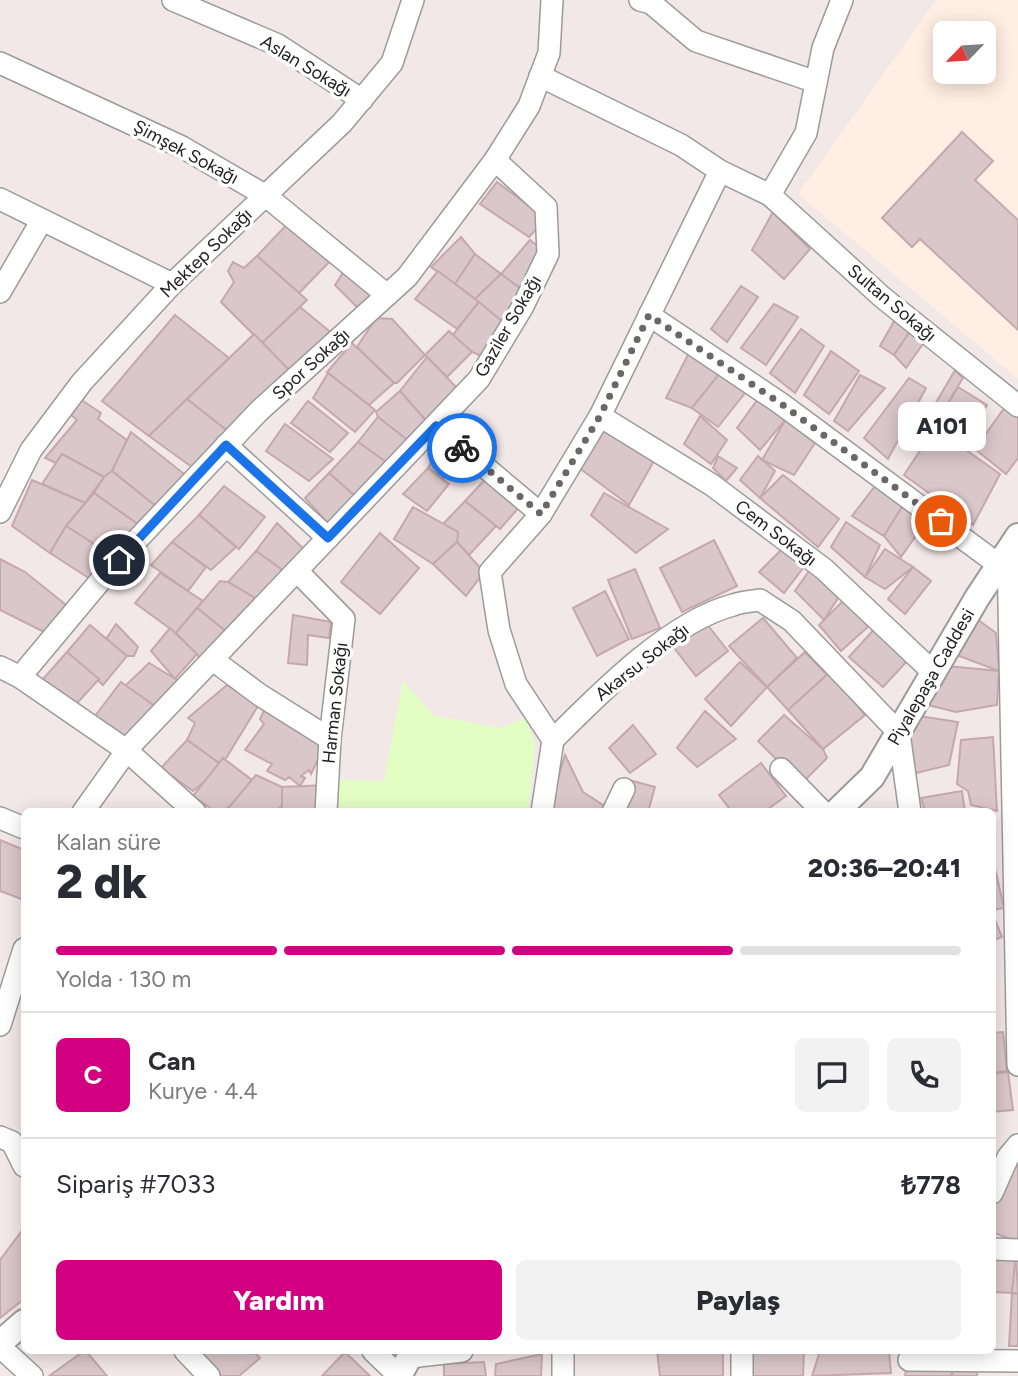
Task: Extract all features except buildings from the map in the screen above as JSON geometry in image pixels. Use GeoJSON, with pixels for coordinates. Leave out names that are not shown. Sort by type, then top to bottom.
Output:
{"type":"FeatureCollection","features":[{"type":"Feature","properties":{"kind":"street","name":"Aslan Sokağı"},"geometry":{"type":"LineString","coordinates":[[173,0],[278,45],[362,100]]}},
{"type":"Feature","properties":{"kind":"street","name":"Mektep Sokağı"},"geometry":{"type":"LineString","coordinates":[[0,512],[31,450],[82,382],[172,284],[342,123],[392,64],[413,0]]}},
{"type":"Feature","properties":{"kind":"street","name":"Spor Sokağı"},"geometry":{"type":"LineString","coordinates":[[20,677],[116,562],[226,445],[259,411],[407,277],[495,160],[529,106],[549,53],[552,0]]}},
{"type":"Feature","properties":{"kind":"street"},"geometry":{"type":"LineString","coordinates":[[640,0],[651,3],[696,41],[816,82]]}},
{"type":"Feature","properties":{"kind":"street"},"geometry":{"type":"LineString","coordinates":[[769,195],[806,132],[823,48],[842,0]]}},
{"type":"Feature","properties":{"kind":"street","name":"Şimşek Sokağı"},"geometry":{"type":"LineString","coordinates":[[0,62],[182,147],[266,196],[387,295]]}},
{"type":"Feature","properties":{"kind":"street","name":"Sultan Sokağı"},"geometry":{"type":"LineString","coordinates":[[540,76],[681,145],[720,171],[769,195],[882,297],[1018,406]]}},
{"type":"Feature","properties":{"kind":"street","name":"Gaziler Sokağı"},"geometry":{"type":"LineString","coordinates":[[86,808],[126,750],[479,379],[523,306],[548,254],[546,206],[495,160]]}},
{"type":"Feature","properties":{"kind":"street"},"geometry":{"type":"LineString","coordinates":[[543,808],[553,740],[516,684],[499,630],[490,572],[541,514],[600,416],[720,171]]}},
{"type":"Feature","properties":{"kind":"street"},"geometry":{"type":"LineString","coordinates":[[0,199],[172,284]]}},
{"type":"Feature","properties":{"kind":"street"},"geometry":{"type":"LineString","coordinates":[[0,292],[42,220]]}},
{"type":"Feature","properties":{"kind":"street"},"geometry":{"type":"LineString","coordinates":[[649,315],[1010,560],[1018,1065]]}},
{"type":"Feature","properties":{"kind":"street","name":"Cem Sokağı"},"geometry":{"type":"LineString","coordinates":[[600,416],[712,485],[824,569],[934,673]]}},
{"type":"Feature","properties":{"kind":"street"},"geometry":{"type":"LineString","coordinates":[[436,426],[541,514]]}},
{"type":"Feature","properties":{"kind":"street"},"geometry":{"type":"LineString","coordinates":[[226,445],[328,538]]}},
{"type":"Feature","properties":{"kind":"street","name":"Piyalepaşa Caddesi"},"geometry":{"type":"LineString","coordinates":[[840,808],[872,777],[934,673],[1010,560]]}},
{"type":"Feature","properties":{"kind":"street","name":"Harman Sokağı"},"geometry":{"type":"LineString","coordinates":[[297,571],[344,618],[330,738],[327,808]]}},
{"type":"Feature","properties":{"kind":"street","name":"Akarsu Sokağı"},"geometry":{"type":"LineString","coordinates":[[553,740],[593,700],[666,639],[700,618],[732,605],[760,600],[792,621],[899,733]]}},
{"type":"Feature","properties":{"kind":"street"},"geometry":{"type":"LineString","coordinates":[[212,660],[260,695],[330,738]]}},
{"type":"Feature","properties":{"kind":"street"},"geometry":{"type":"LineString","coordinates":[[0,667],[20,677],[126,750],[191,808]]}},
{"type":"Feature","properties":{"kind":"street"},"geometry":{"type":"LineString","coordinates":[[899,733],[909,808]]}},
{"type":"Feature","properties":{"kind":"street"},"geometry":{"type":"LineString","coordinates":[[781,769],[819,808]]}},
{"type":"Feature","properties":{"kind":"street"},"geometry":{"type":"LineString","coordinates":[[615,808],[624,789]]}},
{"type":"Feature","properties":{"kind":"street"},"geometry":{"type":"LineString","coordinates":[[0,818],[21,827]]}},
{"type":"Feature","properties":{"kind":"street"},"geometry":{"type":"LineString","coordinates":[[0,1025],[21,958]]}},
{"type":"Feature","properties":{"kind":"street"},"geometry":{"type":"LineString","coordinates":[[12,1137],[21,1159]]}},
{"type":"Feature","properties":{"kind":"street"},"geometry":{"type":"LineString","coordinates":[[996,1185],[1018,1145]]}},
{"type":"Feature","properties":{"kind":"street"},"geometry":{"type":"LineString","coordinates":[[996,1249],[1018,1250]]}},
{"type":"Feature","properties":{"kind":"street"},"geometry":{"type":"LineString","coordinates":[[21,1327],[8,1351],[32,1376]]}},
{"type":"Feature","properties":{"kind":"street"},"geometry":{"type":"LineString","coordinates":[[188,1354],[209,1376]]}},
{"type":"Feature","properties":{"kind":"street"},"geometry":{"type":"LineString","coordinates":[[380,1354],[405,1365],[451,1354]]}},
{"type":"Feature","properties":{"kind":"street"},"geometry":{"type":"LineString","coordinates":[[563,1376],[564,1354]]}},
{"type":"Feature","properties":{"kind":"street"},"geometry":{"type":"LineString","coordinates":[[742,1354],[743,1376]]}},
{"type":"Feature","properties":{"kind":"street"},"geometry":{"type":"LineString","coordinates":[[906,1363],[1005,1366]]}},
{"type":"Feature","properties":{"kind":"shaded area"},"geometry":{"type":"Polygon","coordinates":[[[936,0],[1018,0],[1018,379],[798,194],[936,0]]]}},
{"type":"Feature","properties":{"kind":"green space"},"geometry":{"type":"Polygon","coordinates":[[[403,681],[434,716],[502,728],[526,717],[535,745],[528,808],[337,808],[336,780],[384,781],[403,681]]]}},
{"type":"Feature","properties":{"kind":"way so far"},"geometry":{"type":"LineString","coordinates":[[462,448],[541,514],[600,416],[649,315],[780,403],[941,521]]}},
{"type":"Feature","properties":{"kind":"place","name":"A101"},"geometry":{"type":"Point","coordinates":[941,521]}},
{"type":"Feature","properties":{"kind":"route"},"geometry":{"type":"LineString","coordinates":[[119,560],[226,445],[328,538],[436,426],[462,448]]}}]}
